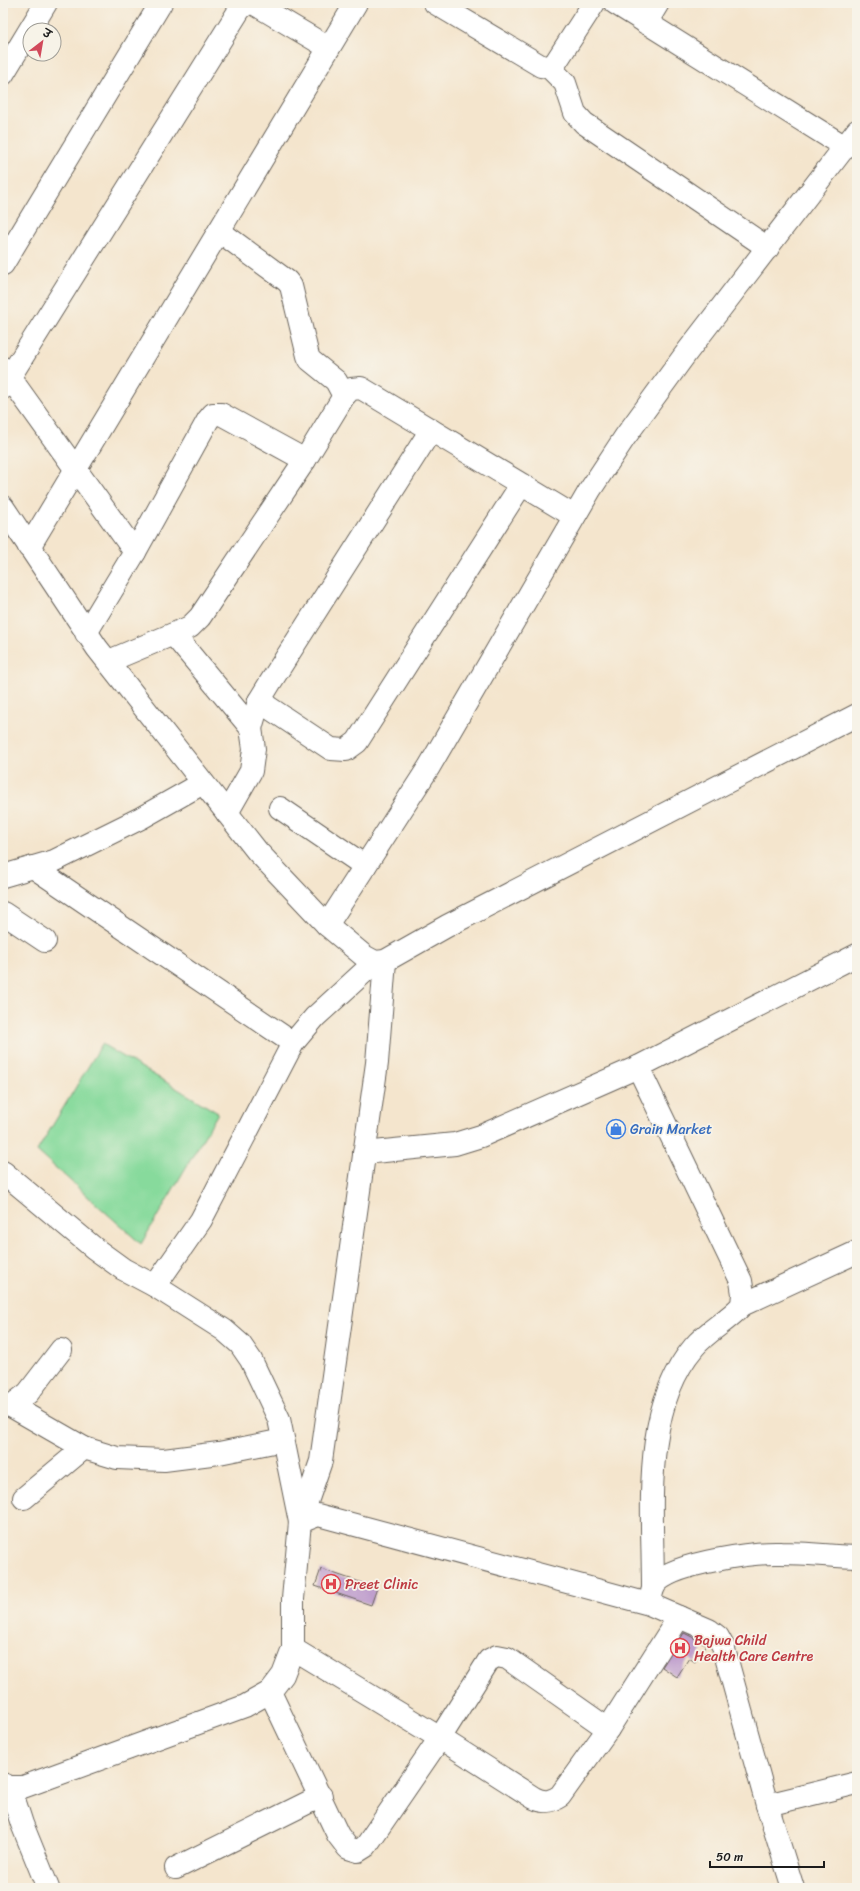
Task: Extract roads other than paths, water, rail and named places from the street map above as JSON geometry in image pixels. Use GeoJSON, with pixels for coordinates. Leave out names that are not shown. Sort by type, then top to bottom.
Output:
{"type":"FeatureCollection","features":[{"type":"Feature","properties":{"kind":"street"},"geometry":{"type":"LineString","coordinates":[[3,74],[46,3]]}},
{"type":"Feature","properties":{"kind":"street"},"geometry":{"type":"LineString","coordinates":[[3,264],[161,3]]}},
{"type":"Feature","properties":{"kind":"street"},"geometry":{"type":"LineString","coordinates":[[135,552],[76,468],[5,378],[240,9],[248,3]]}},
{"type":"Feature","properties":{"kind":"street"},"geometry":{"type":"LineString","coordinates":[[253,3],[329,48]]}},
{"type":"Feature","properties":{"kind":"street"},"geometry":{"type":"LineString","coordinates":[[28,547],[356,3]]}},
{"type":"Feature","properties":{"kind":"street"},"geometry":{"type":"LineString","coordinates":[[435,3],[541,66],[549,67],[565,83],[575,113],[584,123],[768,248]]}},
{"type":"Feature","properties":{"kind":"street"},"geometry":{"type":"LineString","coordinates":[[549,67],[554,64],[594,3]]}},
{"type":"Feature","properties":{"kind":"street"},"geometry":{"type":"LineString","coordinates":[[327,925],[429,767],[574,516],[625,437],[687,352],[851,139],[646,23],[614,3]]}},
{"type":"Feature","properties":{"kind":"street"},"geometry":{"type":"LineString","coordinates":[[646,23],[658,3]]}},
{"type":"Feature","properties":{"kind":"street"},"geometry":{"type":"LineString","coordinates":[[219,231],[287,280],[291,286],[310,360],[336,381],[344,396]]}},
{"type":"Feature","properties":{"kind":"street"},"geometry":{"type":"LineString","coordinates":[[109,662],[174,635],[190,627],[200,617],[305,460],[344,396],[351,389],[361,388],[574,516]]}},
{"type":"Feature","properties":{"kind":"street"},"geometry":{"type":"LineString","coordinates":[[86,633],[135,552],[208,420],[213,414],[221,414],[305,460]]}},
{"type":"Feature","properties":{"kind":"street"},"geometry":{"type":"LineString","coordinates":[[227,813],[251,771],[254,749],[251,728],[259,701],[431,430]]}},
{"type":"Feature","properties":{"kind":"street"},"geometry":{"type":"LineString","coordinates":[[259,701],[331,749],[346,750],[357,742],[521,485]]}},
{"type":"Feature","properties":{"kind":"street"},"geometry":{"type":"LineString","coordinates":[[3,507],[86,633],[257,851],[327,925],[364,956],[380,961]]}},
{"type":"Feature","properties":{"kind":"street"},"geometry":{"type":"LineString","coordinates":[[174,635],[251,728]]}},
{"type":"Feature","properties":{"kind":"street"},"geometry":{"type":"LineString","coordinates":[[155,1286],[201,1220],[293,1043],[315,1017],[380,961],[857,715]]}},
{"type":"Feature","properties":{"kind":"street"},"geometry":{"type":"LineString","coordinates":[[3,876],[54,861],[141,818],[203,783]]}},
{"type":"Feature","properties":{"kind":"street"},"geometry":{"type":"LineString","coordinates":[[280,808],[365,866]]}},
{"type":"Feature","properties":{"kind":"street"},"geometry":{"type":"LineString","coordinates":[[33,867],[293,1043]]}},
{"type":"Feature","properties":{"kind":"street"},"geometry":{"type":"LineString","coordinates":[[3,913],[45,941]]}},
{"type":"Feature","properties":{"kind":"street"},"geometry":{"type":"LineString","coordinates":[[364,1153],[455,1144],[481,1136],[638,1067],[857,955]]}},
{"type":"Feature","properties":{"kind":"street"},"geometry":{"type":"LineString","coordinates":[[48,1888],[6,1786],[23,1787],[106,1758],[245,1706],[270,1692],[283,1675],[293,1649],[293,1599],[300,1522],[321,1461],[377,1063],[380,961]]}},
{"type":"Feature","properties":{"kind":"street"},"geometry":{"type":"LineString","coordinates":[[638,1067],[741,1281],[743,1294],[742,1305]]}},
{"type":"Feature","properties":{"kind":"street"},"geometry":{"type":"LineString","coordinates":[[3,1172],[94,1248],[123,1269],[155,1286],[224,1330],[240,1344],[251,1360],[279,1419],[300,1522]]}},
{"type":"Feature","properties":{"kind":"street"},"geometry":{"type":"LineString","coordinates":[[651,1596],[650,1506],[661,1412],[669,1386],[677,1370],[694,1346],[742,1305],[857,1252]]}},
{"type":"Feature","properties":{"kind":"street"},"geometry":{"type":"LineString","coordinates":[[7,1405],[28,1393],[61,1350]]}},
{"type":"Feature","properties":{"kind":"street"},"geometry":{"type":"LineString","coordinates":[[7,1405],[84,1448],[117,1458],[164,1460],[219,1453],[283,1440]]}},
{"type":"Feature","properties":{"kind":"street"},"geometry":{"type":"LineString","coordinates":[[24,1498],[84,1448]]}},
{"type":"Feature","properties":{"kind":"street"},"geometry":{"type":"LineString","coordinates":[[300,1522],[318,1515],[651,1596],[679,1617],[709,1630],[718,1637],[723,1646],[767,1805],[793,1888]]}},
{"type":"Feature","properties":{"kind":"street"},"geometry":{"type":"LineString","coordinates":[[651,1596],[666,1576],[691,1567],[739,1556],[780,1553],[857,1558]]}},
{"type":"Feature","properties":{"kind":"street"},"geometry":{"type":"LineString","coordinates":[[293,1649],[440,1738],[541,1802],[552,1801],[560,1796],[608,1729],[679,1617]]}},
{"type":"Feature","properties":{"kind":"street"},"geometry":{"type":"LineString","coordinates":[[270,1692],[321,1796],[338,1835],[348,1848],[358,1851],[366,1846],[440,1738],[489,1660],[497,1656],[507,1658],[608,1729]]}},
{"type":"Feature","properties":{"kind":"street"},"geometry":{"type":"LineString","coordinates":[[767,1805],[857,1783]]}},
{"type":"Feature","properties":{"kind":"street"},"geometry":{"type":"LineString","coordinates":[[176,1868],[321,1796]]}},
{"type":"Feature","properties":{"kind":"place","name":"Grain Market"},"geometry":{"type":"Point","coordinates":[616,1129]}},
{"type":"Feature","properties":{"kind":"place","name":"Preet Clinic"},"geometry":{"type":"Point","coordinates":[331,1584]}},
{"type":"Feature","properties":{"kind":"place","name":"Bajwa Child Health Care Centre"},"geometry":{"type":"Point","coordinates":[680,1648]}}]}
